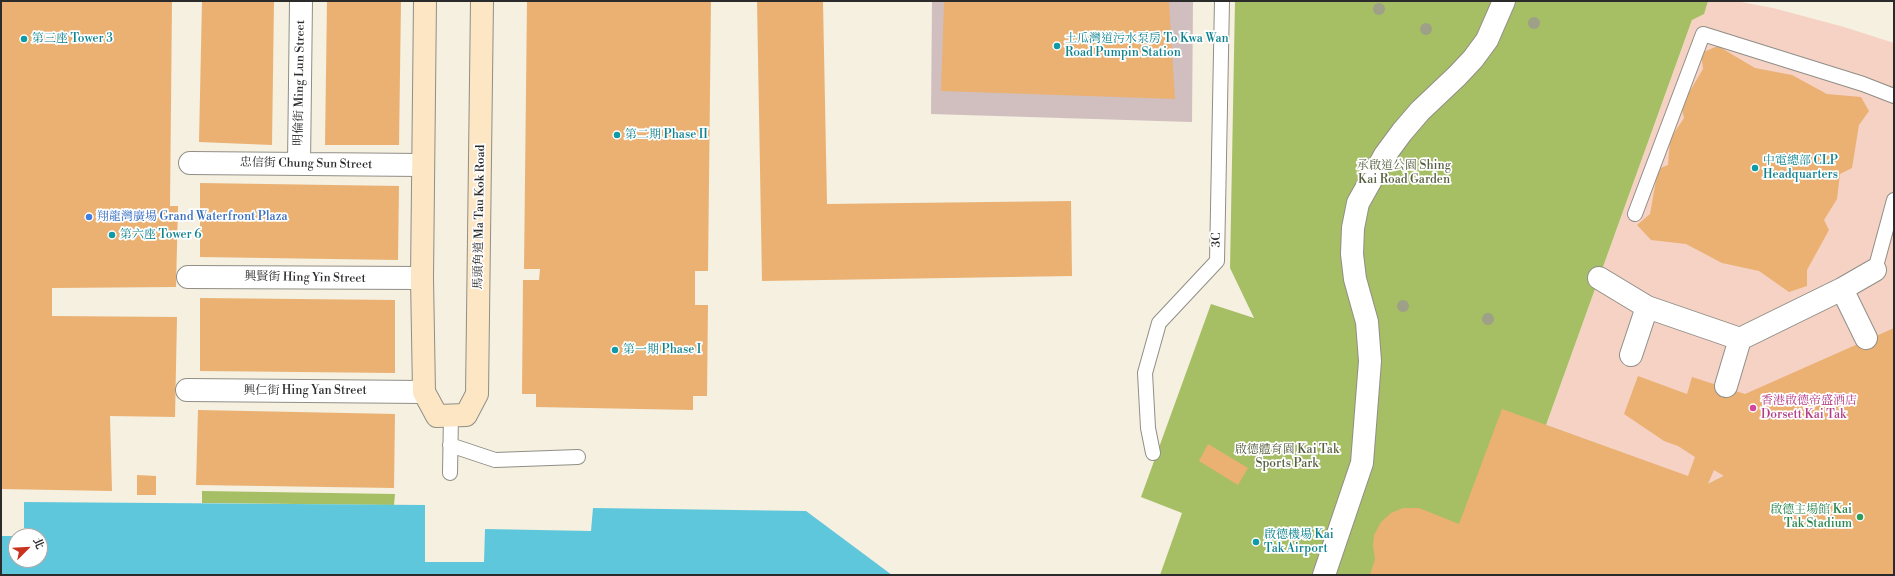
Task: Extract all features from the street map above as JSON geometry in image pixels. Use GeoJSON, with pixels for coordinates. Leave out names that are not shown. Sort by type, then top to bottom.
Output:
{"type":"FeatureCollection","features":[{"type":"Feature","properties":{"kind":"street","name":"明倫街 Ming Lun Street"},"geometry":{"type":"LineString","coordinates":[[299,164],[301,1]]}},
{"type":"Feature","properties":{"kind":"street","name":"馬頭角道 Ma Tau Kok Road"},"geometry":{"type":"LineString","coordinates":[[425,1],[422,278],[424,392],[437,416],[466,415],[477,394],[482,1]]}},
{"type":"Feature","properties":{"kind":"street"},"geometry":{"type":"LineString","coordinates":[[1324,575],[1362,464],[1370,361],[1370,341],[1367,322],[1355,279],[1352,254],[1353,228],[1358,203],[1385,155],[1402,132],[1420,111],[1473,59],[1486,40],[1504,1]]}},
{"type":"Feature","properties":{"kind":"street","name":"忠信街 Chung Sun Street"},"geometry":{"type":"LineString","coordinates":[[190,163],[423,165]]}},
{"type":"Feature","properties":{"kind":"street"},"geometry":{"type":"LineString","coordinates":[[1599,278],[1647,307],[1740,339],[1842,289],[1875,270]]}},
{"type":"Feature","properties":{"kind":"street","name":"興賢街 Hing Yin Street"},"geometry":{"type":"LineString","coordinates":[[188,277],[422,278]]}},
{"type":"Feature","properties":{"kind":"street"},"geometry":{"type":"LineString","coordinates":[[1842,289],[1866,338]]}},
{"type":"Feature","properties":{"kind":"street"},"geometry":{"type":"LineString","coordinates":[[1631,355],[1647,307]]}},
{"type":"Feature","properties":{"kind":"street"},"geometry":{"type":"LineString","coordinates":[[1726,386],[1740,339]]}},
{"type":"Feature","properties":{"kind":"street","name":"興仁街 Hing Yan Street"},"geometry":{"type":"LineString","coordinates":[[187,390],[424,392]]}},
{"type":"Feature","properties":{"kind":"lane","name":"3C"},"geometry":{"type":"LineString","coordinates":[[1153,453],[1148,428],[1145,373],[1159,323],[1217,261],[1222,1]]}},
{"type":"Feature","properties":{"kind":"lane"},"geometry":{"type":"LineString","coordinates":[[1635,214],[1703,34],[1863,84],[1894,96]]}},
{"type":"Feature","properties":{"kind":"lane"},"geometry":{"type":"LineString","coordinates":[[1875,270],[1894,200]]}},
{"type":"Feature","properties":{"kind":"lane"},"geometry":{"type":"LineString","coordinates":[[450,473],[451,415]]}},
{"type":"Feature","properties":{"kind":"lane"},"geometry":{"type":"LineString","coordinates":[[450,445],[495,460],[578,457]]}},
{"type":"Feature","properties":{"kind":"shaded area","name":"土瓜灣道污水泵房 To Kwa Wan Road Pumpin Station"},"geometry":{"type":"Polygon","coordinates":[[[932,1],[1193,1],[1192,122],[931,114],[932,1]]]}},
{"type":"Feature","properties":{"kind":"shaded area"},"geometry":{"type":"Polygon","coordinates":[[[1699,1],[1736,1],[1773,8],[1844,27],[1894,43],[1894,401],[1708,484],[1546,425],[1699,1]]]}},
{"type":"Feature","properties":{"kind":"green space"},"geometry":{"type":"Polygon","coordinates":[[[1235,1],[1708,1],[1704,14],[1692,20],[1546,425],[1708,484],[1724,476],[1894,575],[1160,575],[1182,513],[1141,497],[1211,304],[1254,318],[1230,268],[1235,1]]]}},
{"type":"Feature","properties":{"kind":"green space"},"geometry":{"type":"Polygon","coordinates":[[[202,491],[395,494],[394,505],[202,503],[202,491]]]}},
{"type":"Feature","properties":{"kind":"water"},"geometry":{"type":"Polygon","coordinates":[[[24,502],[425,505],[425,562],[484,562],[485,529],[591,531],[593,508],[806,511],[892,575],[1,575],[1,536],[8,536],[8,568],[48,568],[48,528],[24,528],[24,502]]]}},
{"type":"Feature","properties":{"kind":"building","name":"翔龍灣廣場 Grand Waterfront Plaza"},"geometry":{"type":"Polygon","coordinates":[[[1,1],[172,1],[170,206],[178,206],[176,287],[52,288],[52,316],[177,317],[175,417],[110,416],[112,491],[1,489],[1,1]]]}},
{"type":"Feature","properties":{"kind":"building"},"geometry":{"type":"Polygon","coordinates":[[[202,1],[274,1],[272,145],[199,142],[202,1]]]}},
{"type":"Feature","properties":{"kind":"building"},"geometry":{"type":"Polygon","coordinates":[[[327,1],[401,1],[399,145],[325,145],[327,1]]]}},
{"type":"Feature","properties":{"kind":"building","name":"第二期 Phase II"},"geometry":{"type":"Polygon","coordinates":[[[527,1],[711,1],[708,271],[695,271],[695,305],[708,305],[707,396],[693,396],[693,410],[536,407],[536,394],[522,394],[523,280],[539,280],[540,269],[524,269],[527,1]]]}},
{"type":"Feature","properties":{"kind":"building"},"geometry":{"type":"Polygon","coordinates":[[[757,1],[823,1],[827,204],[1071,201],[1072,276],[762,281],[757,1]]]}},
{"type":"Feature","properties":{"kind":"building","name":"土瓜灣道污水泵房 To Kwa Wan Road Pumpin Station"},"geometry":{"type":"Polygon","coordinates":[[[944,1],[1169,1],[1175,99],[941,91],[944,1]]]}},
{"type":"Feature","properties":{"kind":"building","name":"中電總部 CLP Headquarters"},"geometry":{"type":"Polygon","coordinates":[[[1718,46],[1755,68],[1792,75],[1827,94],[1861,97],[1869,111],[1859,125],[1852,168],[1840,174],[1837,199],[1824,220],[1829,230],[1807,270],[1807,286],[1789,292],[1759,271],[1722,263],[1686,244],[1651,240],[1637,225],[1650,214],[1658,169],[1668,165],[1670,139],[1684,118],[1681,106],[1703,69],[1701,53],[1718,46]]]}},
{"type":"Feature","properties":{"kind":"building"},"geometry":{"type":"Polygon","coordinates":[[[200,183],[399,186],[398,260],[200,257],[200,183]]]}},
{"type":"Feature","properties":{"kind":"building"},"geometry":{"type":"Polygon","coordinates":[[[200,298],[395,300],[395,373],[200,371],[200,298]]]}},
{"type":"Feature","properties":{"kind":"building"},"geometry":{"type":"Polygon","coordinates":[[[1894,328],[1894,575],[1370,575],[1375,559],[1373,546],[1374,535],[1381,522],[1391,513],[1403,508],[1419,508],[1459,524],[1502,409],[1688,476],[1695,457],[1678,446],[1664,441],[1624,414],[1638,376],[1687,394],[1692,377],[1745,394],[1894,328]],[[1714,470],[1708,484],[1724,476],[1714,470]]]}},
{"type":"Feature","properties":{"kind":"building"},"geometry":{"type":"Polygon","coordinates":[[[198,410],[395,414],[394,488],[196,485],[198,410]]]}},
{"type":"Feature","properties":{"kind":"building"},"geometry":{"type":"Polygon","coordinates":[[[1208,444],[1248,468],[1238,485],[1199,461],[1208,444]]]}},
{"type":"Feature","properties":{"kind":"building"},"geometry":{"type":"Polygon","coordinates":[[[137,475],[156,476],[156,495],[137,495],[137,475]]]}},
{"type":"Feature","properties":{"kind":"place","name":"第三座 Tower 3"},"geometry":{"type":"Point","coordinates":[24,39]}},
{"type":"Feature","properties":{"kind":"place","name":"土瓜灣道污水泵房 To Kwa Wan Road Pumpin Station"},"geometry":{"type":"Point","coordinates":[1057,46]}},
{"type":"Feature","properties":{"kind":"place","name":"第二期 Phase II"},"geometry":{"type":"Point","coordinates":[617,135]}},
{"type":"Feature","properties":{"kind":"place","name":"中電總部 CLP Headquarters"},"geometry":{"type":"Point","coordinates":[1755,168]}},
{"type":"Feature","properties":{"kind":"place","name":"翔龍灣廣場 Grand Waterfront Plaza"},"geometry":{"type":"Point","coordinates":[89,217]}},
{"type":"Feature","properties":{"kind":"place","name":"第六座 Tower 6"},"geometry":{"type":"Point","coordinates":[112,235]}},
{"type":"Feature","properties":{"kind":"place","name":"第一期 Phase I"},"geometry":{"type":"Point","coordinates":[615,350]}},
{"type":"Feature","properties":{"kind":"place","name":"香港啟德帝盛酒店 Dorsett Kai Tak"},"geometry":{"type":"Point","coordinates":[1753,408]}},
{"type":"Feature","properties":{"kind":"place","name":"啟德主場館 Kai Tak Stadium"},"geometry":{"type":"Point","coordinates":[1860,517]}},
{"type":"Feature","properties":{"kind":"place","name":"啟德機場 Kai Tak Airport"},"geometry":{"type":"Point","coordinates":[1256,542]}},
{"type":"Feature","properties":{"kind":"park label","name":"承啟道公園 Shing Kai Road Garden"},"geometry":{"type":"Point","coordinates":[1404,173]}},
{"type":"Feature","properties":{"kind":"park label","name":"啟德體育園 Kai Tak Sports Park"},"geometry":{"type":"Point","coordinates":[1287,457]}}]}
